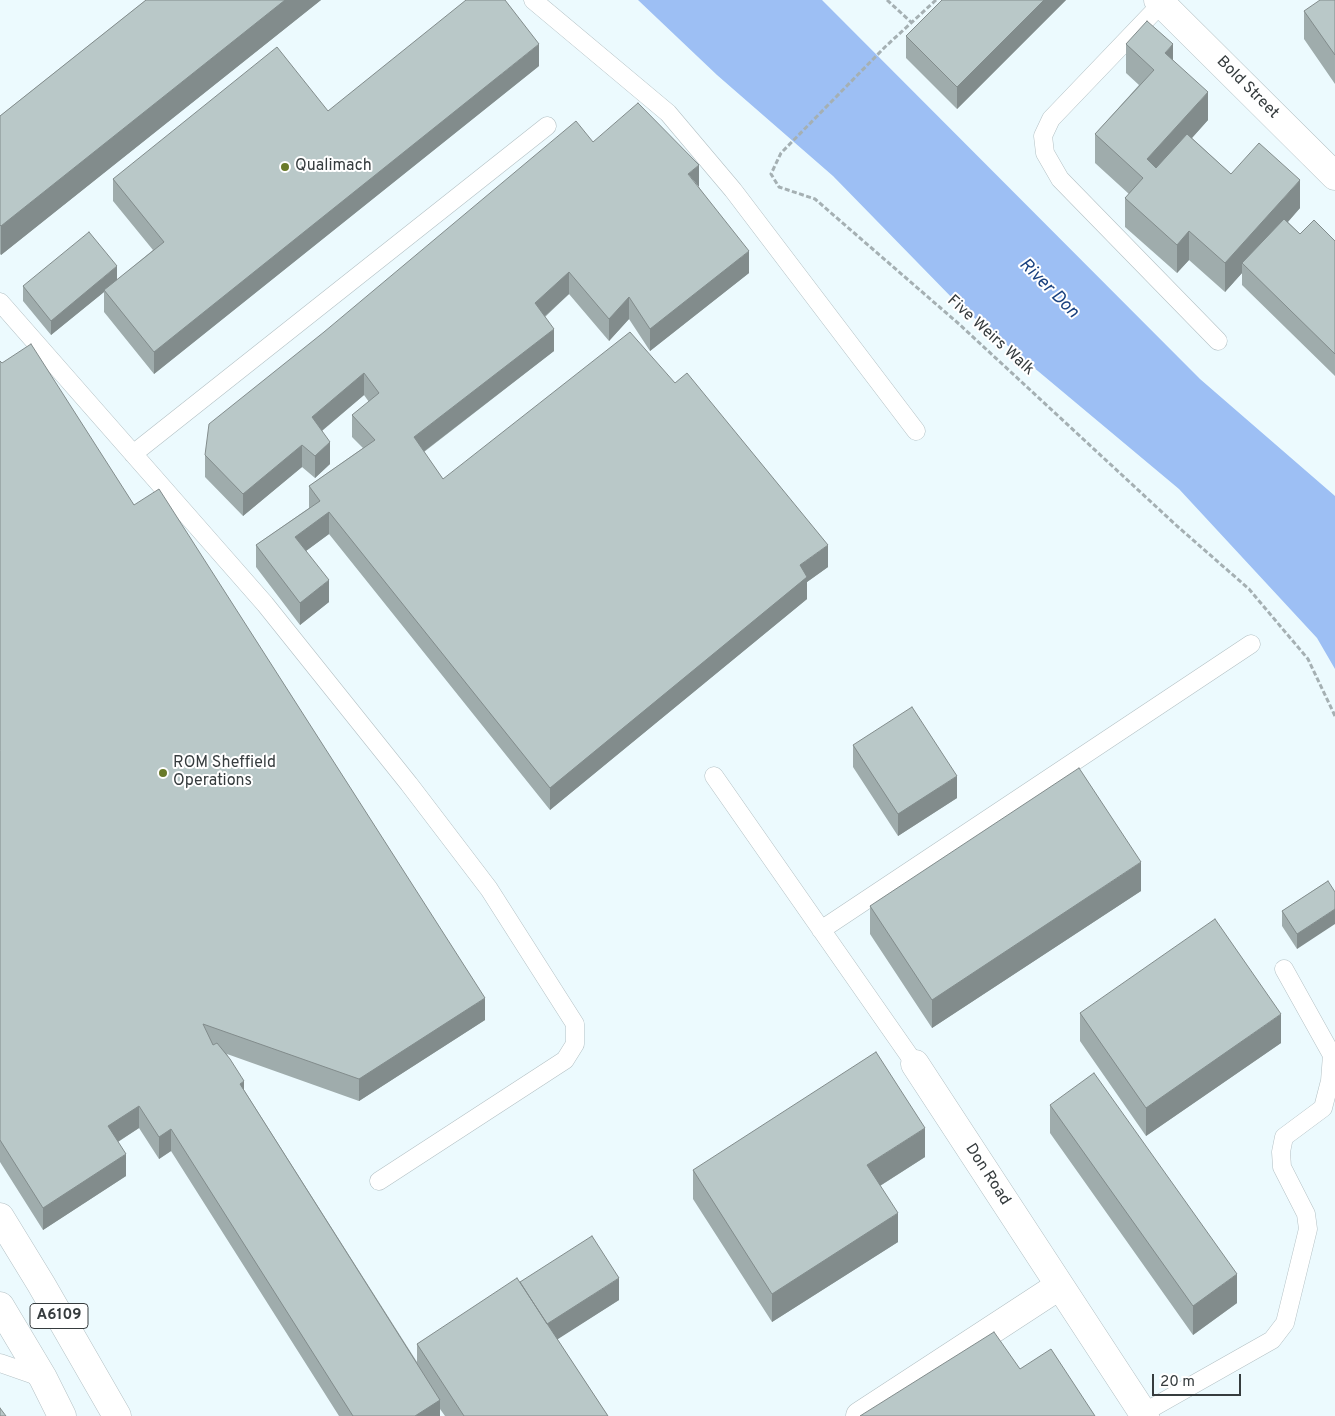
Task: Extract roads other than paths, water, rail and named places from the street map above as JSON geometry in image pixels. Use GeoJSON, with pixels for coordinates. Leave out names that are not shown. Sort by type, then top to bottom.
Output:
{"type":"FeatureCollection","features":[{"type":"Feature","properties":{"kind":"street","name":"Bold Street"},"geometry":{"type":"LineString","coordinates":[[1160,2],[1335,176]]}},
{"type":"Feature","properties":{"kind":"street","name":"Don Road"},"geometry":{"type":"LineString","coordinates":[[915,1064],[1144,1414]]}},
{"type":"Feature","properties":{"kind":"street","name":"A6109"},"geometry":{"type":"LineString","coordinates":[[0,1217],[117,1416]]}},
{"type":"Feature","properties":{"kind":"street"},"geometry":{"type":"LineString","coordinates":[[860,1416],[1059,1286]]}},
{"type":"Feature","properties":{"kind":"street","name":"A6109"},"geometry":{"type":"LineString","coordinates":[[0,1306],[43,1378],[62,1416]]}},
{"type":"Feature","properties":{"kind":"lane"},"geometry":{"type":"LineString","coordinates":[[533,0],[668,113],[733,190],[916,431]]}},
{"type":"Feature","properties":{"kind":"lane"},"geometry":{"type":"LineString","coordinates":[[1160,2],[1051,119],[1043,136],[1045,153],[1060,179],[1218,341]]}},
{"type":"Feature","properties":{"kind":"lane"},"geometry":{"type":"LineString","coordinates":[[133,454],[547,126]]}},
{"type":"Feature","properties":{"kind":"lane"},"geometry":{"type":"LineString","coordinates":[[0,302],[266,604],[409,784],[489,889],[576,1024],[576,1044],[565,1060],[379,1181]]}},
{"type":"Feature","properties":{"kind":"lane"},"geometry":{"type":"LineString","coordinates":[[821,930],[1251,644]]}},
{"type":"Feature","properties":{"kind":"lane"},"geometry":{"type":"LineString","coordinates":[[714,776],[915,1064]]}},
{"type":"Feature","properties":{"kind":"lane"},"geometry":{"type":"LineString","coordinates":[[1144,1414],[1272,1340],[1285,1323],[1308,1229],[1306,1214],[1282,1167],[1281,1152],[1284,1137],[1323,1108],[1330,1081],[1332,1054],[1284,969]]}},
{"type":"Feature","properties":{"kind":"lane"},"geometry":{"type":"LineString","coordinates":[[0,1363],[43,1378]]}},
{"type":"Feature","properties":{"kind":"water","name":"River Don"},"geometry":{"type":"Polygon","coordinates":[[[638,0],[822,0],[1200,379],[1335,496],[1335,669],[1317,638],[1179,489],[959,305],[833,176],[717,75],[638,0]]]}},
{"type":"Feature","properties":{"kind":"place","name":"Qualimach"},"geometry":{"type":"Point","coordinates":[285,167]}},
{"type":"Feature","properties":{"kind":"place","name":"ROM Sheffield Operations"},"geometry":{"type":"Point","coordinates":[163,773]}}]}
